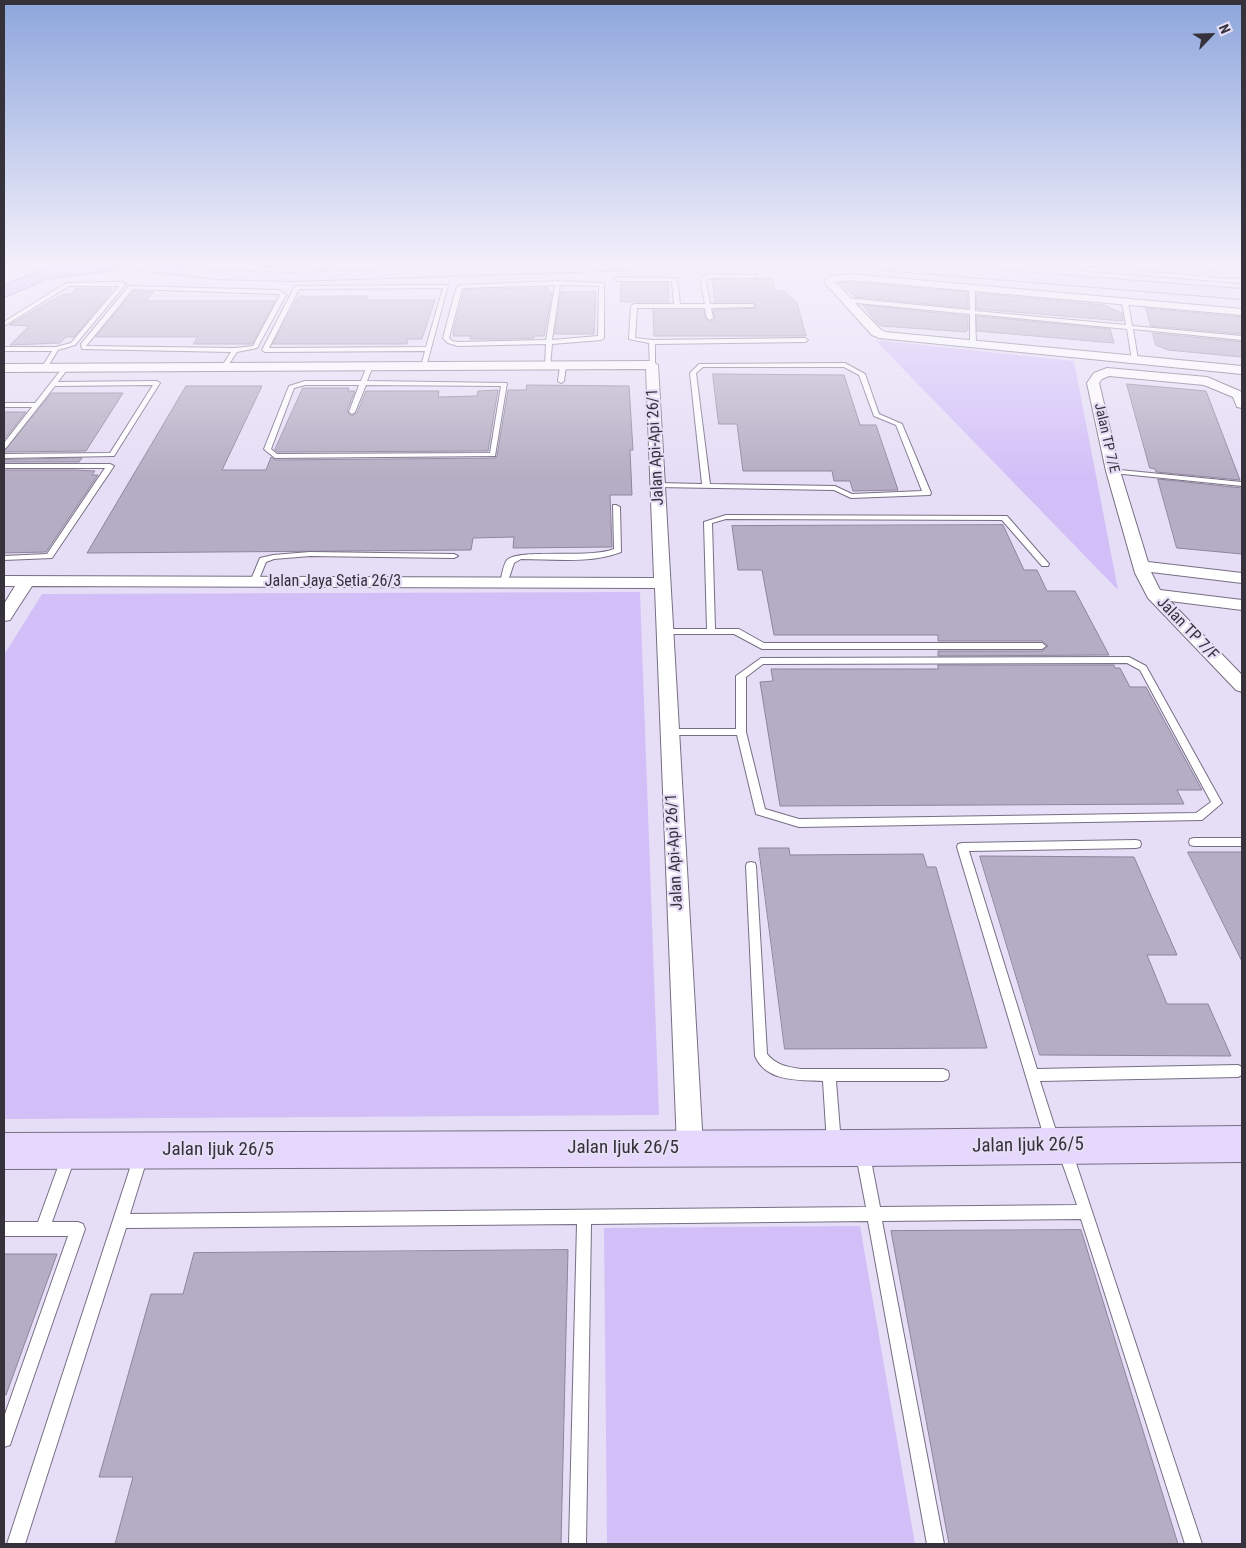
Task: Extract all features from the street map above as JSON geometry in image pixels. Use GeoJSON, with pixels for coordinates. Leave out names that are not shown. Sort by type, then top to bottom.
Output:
{"type":"FeatureCollection","features":[{"type":"Feature","properties":{"kind":"main road","name":"Jalan Ijuk 26/5"},"geometry":{"type":"LineString","coordinates":[[4,1151],[690,1147],[848,1148],[1242,1144]]}},
{"type":"Feature","properties":{"kind":"street"},"geometry":{"type":"LineString","coordinates":[[893,335],[1242,370]]}},
{"type":"Feature","properties":{"kind":"street","name":"Jalan Api-Api 26/1"},"geometry":{"type":"LineString","coordinates":[[4,368],[424,366],[557,371],[652,365],[690,1147]]}},
{"type":"Feature","properties":{"kind":"street","name":"Jalan TP 7/E"},"geometry":{"type":"LineString","coordinates":[[1141,566],[1113,470],[1094,383],[1098,376],[1107,372],[1207,381],[1238,395],[1242,404]]}},
{"type":"Feature","properties":{"kind":"street"},"geometry":{"type":"LineString","coordinates":[[1141,566],[1242,578]]}},
{"type":"Feature","properties":{"kind":"street","name":"Jalan TP 7/F"},"geometry":{"type":"LineString","coordinates":[[1141,566],[1154,594],[1242,686]]}},
{"type":"Feature","properties":{"kind":"street","name":"Jalan Jaya Setia 26/3"},"geometry":{"type":"LineString","coordinates":[[4,581],[662,583]]}},
{"type":"Feature","properties":{"kind":"street"},"geometry":{"type":"LineString","coordinates":[[4,616],[27,581]]}},
{"type":"Feature","properties":{"kind":"street"},"geometry":{"type":"LineString","coordinates":[[1154,594],[1242,605]]}},
{"type":"Feature","properties":{"kind":"lane"},"geometry":{"type":"LineString","coordinates":[[4,349],[56,349],[72,344],[79,335]]}},
{"type":"Feature","properties":{"kind":"lane"},"geometry":{"type":"LineString","coordinates":[[90,335],[83,344],[84,348],[235,350],[254,347],[261,335]]}},
{"type":"Feature","properties":{"kind":"lane"},"geometry":{"type":"LineString","coordinates":[[272,335],[265,350],[428,349]]}},
{"type":"Feature","properties":{"kind":"lane"},"geometry":{"type":"LineString","coordinates":[[424,366],[432,335]]}},
{"type":"Feature","properties":{"kind":"lane"},"geometry":{"type":"LineString","coordinates":[[447,335],[446,338],[450,342],[458,344],[589,341],[601,338],[601,335]]}},
{"type":"Feature","properties":{"kind":"lane"},"geometry":{"type":"LineString","coordinates":[[550,335],[549,342],[557,371]]}},
{"type":"Feature","properties":{"kind":"lane"},"geometry":{"type":"LineString","coordinates":[[632,335],[632,339],[652,342],[805,340]]}},
{"type":"Feature","properties":{"kind":"lane"},"geometry":{"type":"LineString","coordinates":[[974,335],[974,344]]}},
{"type":"Feature","properties":{"kind":"lane"},"geometry":{"type":"LineString","coordinates":[[1131,335],[1135,360]]}},
{"type":"Feature","properties":{"kind":"lane"},"geometry":{"type":"LineString","coordinates":[[1214,335],[1242,338]]}},
{"type":"Feature","properties":{"kind":"lane"},"geometry":{"type":"LineString","coordinates":[[652,342],[652,365]]}},
{"type":"Feature","properties":{"kind":"lane"},"geometry":{"type":"LineString","coordinates":[[46,367],[56,349]]}},
{"type":"Feature","properties":{"kind":"lane"},"geometry":{"type":"LineString","coordinates":[[225,366],[235,350]]}},
{"type":"Feature","properties":{"kind":"lane"},"geometry":{"type":"LineString","coordinates":[[282,366],[288,350]]}},
{"type":"Feature","properties":{"kind":"lane"},"geometry":{"type":"LineString","coordinates":[[657,485],[835,488],[852,496],[927,492],[899,424],[876,415],[862,374],[845,365],[701,365],[693,373],[706,485]]}},
{"type":"Feature","properties":{"kind":"lane"},"geometry":{"type":"LineString","coordinates":[[352,412],[370,366]]}},
{"type":"Feature","properties":{"kind":"lane"},"geometry":{"type":"LineString","coordinates":[[4,447],[66,367]]}},
{"type":"Feature","properties":{"kind":"lane"},"geometry":{"type":"LineString","coordinates":[[4,456],[112,455],[157,383],[52,384]]}},
{"type":"Feature","properties":{"kind":"lane"},"geometry":{"type":"LineString","coordinates":[[305,383],[363,384],[505,384],[494,455],[275,456],[267,448],[291,388],[305,383]]}},
{"type":"Feature","properties":{"kind":"lane"},"geometry":{"type":"LineString","coordinates":[[4,405],[36,405]]}},
{"type":"Feature","properties":{"kind":"lane"},"geometry":{"type":"LineString","coordinates":[[4,466],[110,466],[49,556],[4,558]]}},
{"type":"Feature","properties":{"kind":"lane"},"geometry":{"type":"LineString","coordinates":[[1113,470],[1242,484]]}},
{"type":"Feature","properties":{"kind":"lane"},"geometry":{"type":"LineString","coordinates":[[504,582],[510,562],[518,557],[595,555],[608,554],[618,550],[616,507]]}},
{"type":"Feature","properties":{"kind":"lane"},"geometry":{"type":"LineString","coordinates":[[711,631],[708,522],[726,517],[1004,518],[1045,564]]}},
{"type":"Feature","properties":{"kind":"lane"},"geometry":{"type":"LineString","coordinates":[[254,582],[263,560],[274,557],[310,554],[454,556]]}},
{"type":"Feature","properties":{"kind":"lane"},"geometry":{"type":"LineString","coordinates":[[665,632],[736,631],[762,646],[1042,646]]}},
{"type":"Feature","properties":{"kind":"lane"},"geometry":{"type":"LineString","coordinates":[[1129,660],[1143,668],[1217,803],[1198,817],[799,823],[760,811],[741,732],[741,676],[761,661],[1129,660]]}},
{"type":"Feature","properties":{"kind":"lane"},"geometry":{"type":"LineString","coordinates":[[669,732],[741,732]]}},
{"type":"Feature","properties":{"kind":"lane"},"geometry":{"type":"LineString","coordinates":[[1194,842],[1242,842]]}},
{"type":"Feature","properties":{"kind":"lane"},"geometry":{"type":"LineString","coordinates":[[1136,844],[962,847],[1031,1075],[1086,1212],[1194,1544]]}},
{"type":"Feature","properties":{"kind":"lane"},"geometry":{"type":"LineString","coordinates":[[751,866],[761,1056],[766,1064],[781,1073],[943,1075]]}},
{"type":"Feature","properties":{"kind":"lane"},"geometry":{"type":"LineString","coordinates":[[1031,1075],[1238,1071]]}},
{"type":"Feature","properties":{"kind":"lane"},"geometry":{"type":"LineString","coordinates":[[829,1075],[848,1148],[874,1215],[936,1544]]}},
{"type":"Feature","properties":{"kind":"lane"},"geometry":{"type":"LineString","coordinates":[[16,1544],[121,1221],[142,1150]]}},
{"type":"Feature","properties":{"kind":"lane"},"geometry":{"type":"LineString","coordinates":[[42,1229],[70,1151]]}},
{"type":"Feature","properties":{"kind":"lane"},"geometry":{"type":"LineString","coordinates":[[121,1221],[1086,1212]]}},
{"type":"Feature","properties":{"kind":"lane"},"geometry":{"type":"LineString","coordinates":[[578,1544],[584,1217]]}},
{"type":"Feature","properties":{"kind":"lane"},"geometry":{"type":"LineString","coordinates":[[4,1229],[78,1230],[4,1439]]}},
{"type":"Feature","properties":{"kind":"shaded area"},"geometry":{"type":"Polygon","coordinates":[[[875,340],[1074,361],[1118,590],[875,340]]]}},
{"type":"Feature","properties":{"kind":"shaded area"},"geometry":{"type":"Polygon","coordinates":[[[640,592],[659,1115],[4,1119],[4,655],[42,594],[640,592]]]}},
{"type":"Feature","properties":{"kind":"shaded area"},"geometry":{"type":"Polygon","coordinates":[[[860,1226],[915,1544],[607,1544],[604,1228],[860,1226]]]}},
{"type":"Feature","properties":{"kind":"building"},"geometry":{"type":"Polygon","coordinates":[[[20,335],[75,335],[66,337],[60,343],[10,345],[20,335]]]}},
{"type":"Feature","properties":{"kind":"building"},"geometry":{"type":"Polygon","coordinates":[[[97,335],[257,335],[252,344],[193,344],[198,337],[96,337],[97,335]]]}},
{"type":"Feature","properties":{"kind":"building"},"geometry":{"type":"Polygon","coordinates":[[[278,335],[423,335],[422,339],[408,339],[407,344],[273,344],[278,335]]]}},
{"type":"Feature","properties":{"kind":"building"},"geometry":{"type":"Polygon","coordinates":[[[544,335],[514,339],[470,339],[471,336],[453,336],[544,335]]]}},
{"type":"Feature","properties":{"kind":"building"},"geometry":{"type":"Polygon","coordinates":[[[654,335],[806,336],[654,336],[654,335]]]}},
{"type":"Feature","properties":{"kind":"building"},"geometry":{"type":"Polygon","coordinates":[[[1025,335],[1112,335],[1114,343],[1025,335]]]}},
{"type":"Feature","properties":{"kind":"building"},"geometry":{"type":"Polygon","coordinates":[[[1154,335],[1175,335],[1242,342],[1242,357],[1168,350],[1156,345],[1154,335]]]}},
{"type":"Feature","properties":{"kind":"building"},"geometry":{"type":"Polygon","coordinates":[[[713,374],[844,375],[860,425],[876,425],[898,490],[853,491],[850,481],[834,481],[832,471],[743,471],[737,424],[719,424],[713,374]]]}},
{"type":"Feature","properties":{"kind":"building"},"geometry":{"type":"Polygon","coordinates":[[[1127,384],[1206,391],[1240,480],[1156,472],[1155,469],[1150,468],[1127,384]]]}},
{"type":"Feature","properties":{"kind":"building"},"geometry":{"type":"Polygon","coordinates":[[[527,385],[629,386],[633,450],[630,450],[632,495],[610,495],[612,547],[513,548],[514,537],[473,538],[471,550],[87,553],[186,386],[262,386],[222,470],[266,470],[271,457],[275,460],[495,458],[497,456],[508,390],[526,390],[527,385]]]}},
{"type":"Feature","properties":{"kind":"building"},"geometry":{"type":"Polygon","coordinates":[[[303,388],[349,388],[348,391],[355,391],[347,411],[351,416],[357,413],[366,391],[439,391],[438,397],[477,396],[478,391],[498,390],[488,451],[278,452],[275,450],[303,388]]]}},
{"type":"Feature","properties":{"kind":"building"},"geometry":{"type":"Polygon","coordinates":[[[52,393],[123,393],[86,451],[4,452],[52,393]]]}},
{"type":"Feature","properties":{"kind":"building"},"geometry":{"type":"Polygon","coordinates":[[[4,412],[26,412],[4,440],[4,412]]]}},
{"type":"Feature","properties":{"kind":"building"},"geometry":{"type":"Polygon","coordinates":[[[82,458],[79,462],[4,462],[4,460],[82,458]]]}},
{"type":"Feature","properties":{"kind":"building"},"geometry":{"type":"Polygon","coordinates":[[[4,470],[95,471],[92,475],[98,475],[46,552],[4,553],[4,470]]]}},
{"type":"Feature","properties":{"kind":"building"},"geometry":{"type":"Polygon","coordinates":[[[1158,479],[1242,488],[1242,554],[1177,548],[1158,479]]]}},
{"type":"Feature","properties":{"kind":"building"},"geometry":{"type":"Polygon","coordinates":[[[1003,525],[1024,570],[1037,570],[1047,591],[1075,591],[1109,655],[938,656],[938,651],[1042,651],[1048,646],[1042,641],[938,641],[938,635],[774,635],[762,570],[738,570],[732,526],[1003,525]]]}},
{"type":"Feature","properties":{"kind":"building"},"geometry":{"type":"Polygon","coordinates":[[[938,665],[1114,665],[1115,668],[1120,668],[1130,687],[1146,687],[1202,790],[1177,790],[1184,804],[780,806],[760,682],[773,681],[771,669],[938,669],[938,665]]]}},
{"type":"Feature","properties":{"kind":"building"},"geometry":{"type":"Polygon","coordinates":[[[759,848],[789,848],[790,855],[923,854],[927,867],[936,867],[987,1048],[785,1049],[759,848]]]}},
{"type":"Feature","properties":{"kind":"building"},"geometry":{"type":"Polygon","coordinates":[[[1188,852],[1242,852],[1242,961],[1188,852]]]}},
{"type":"Feature","properties":{"kind":"building"},"geometry":{"type":"Polygon","coordinates":[[[980,856],[1134,857],[1177,955],[1147,955],[1167,1004],[1208,1004],[1231,1056],[1040,1055],[980,856]]]}},
{"type":"Feature","properties":{"kind":"building"},"geometry":{"type":"Polygon","coordinates":[[[1081,1230],[1178,1544],[949,1544],[891,1231],[1081,1230]]]}},
{"type":"Feature","properties":{"kind":"building"},"geometry":{"type":"Polygon","coordinates":[[[568,1250],[561,1544],[115,1544],[133,1477],[99,1477],[151,1294],[183,1294],[194,1253],[568,1250]]]}},
{"type":"Feature","properties":{"kind":"building"},"geometry":{"type":"Polygon","coordinates":[[[4,1254],[57,1254],[6,1395],[4,1395],[4,1254]]]}}]}
